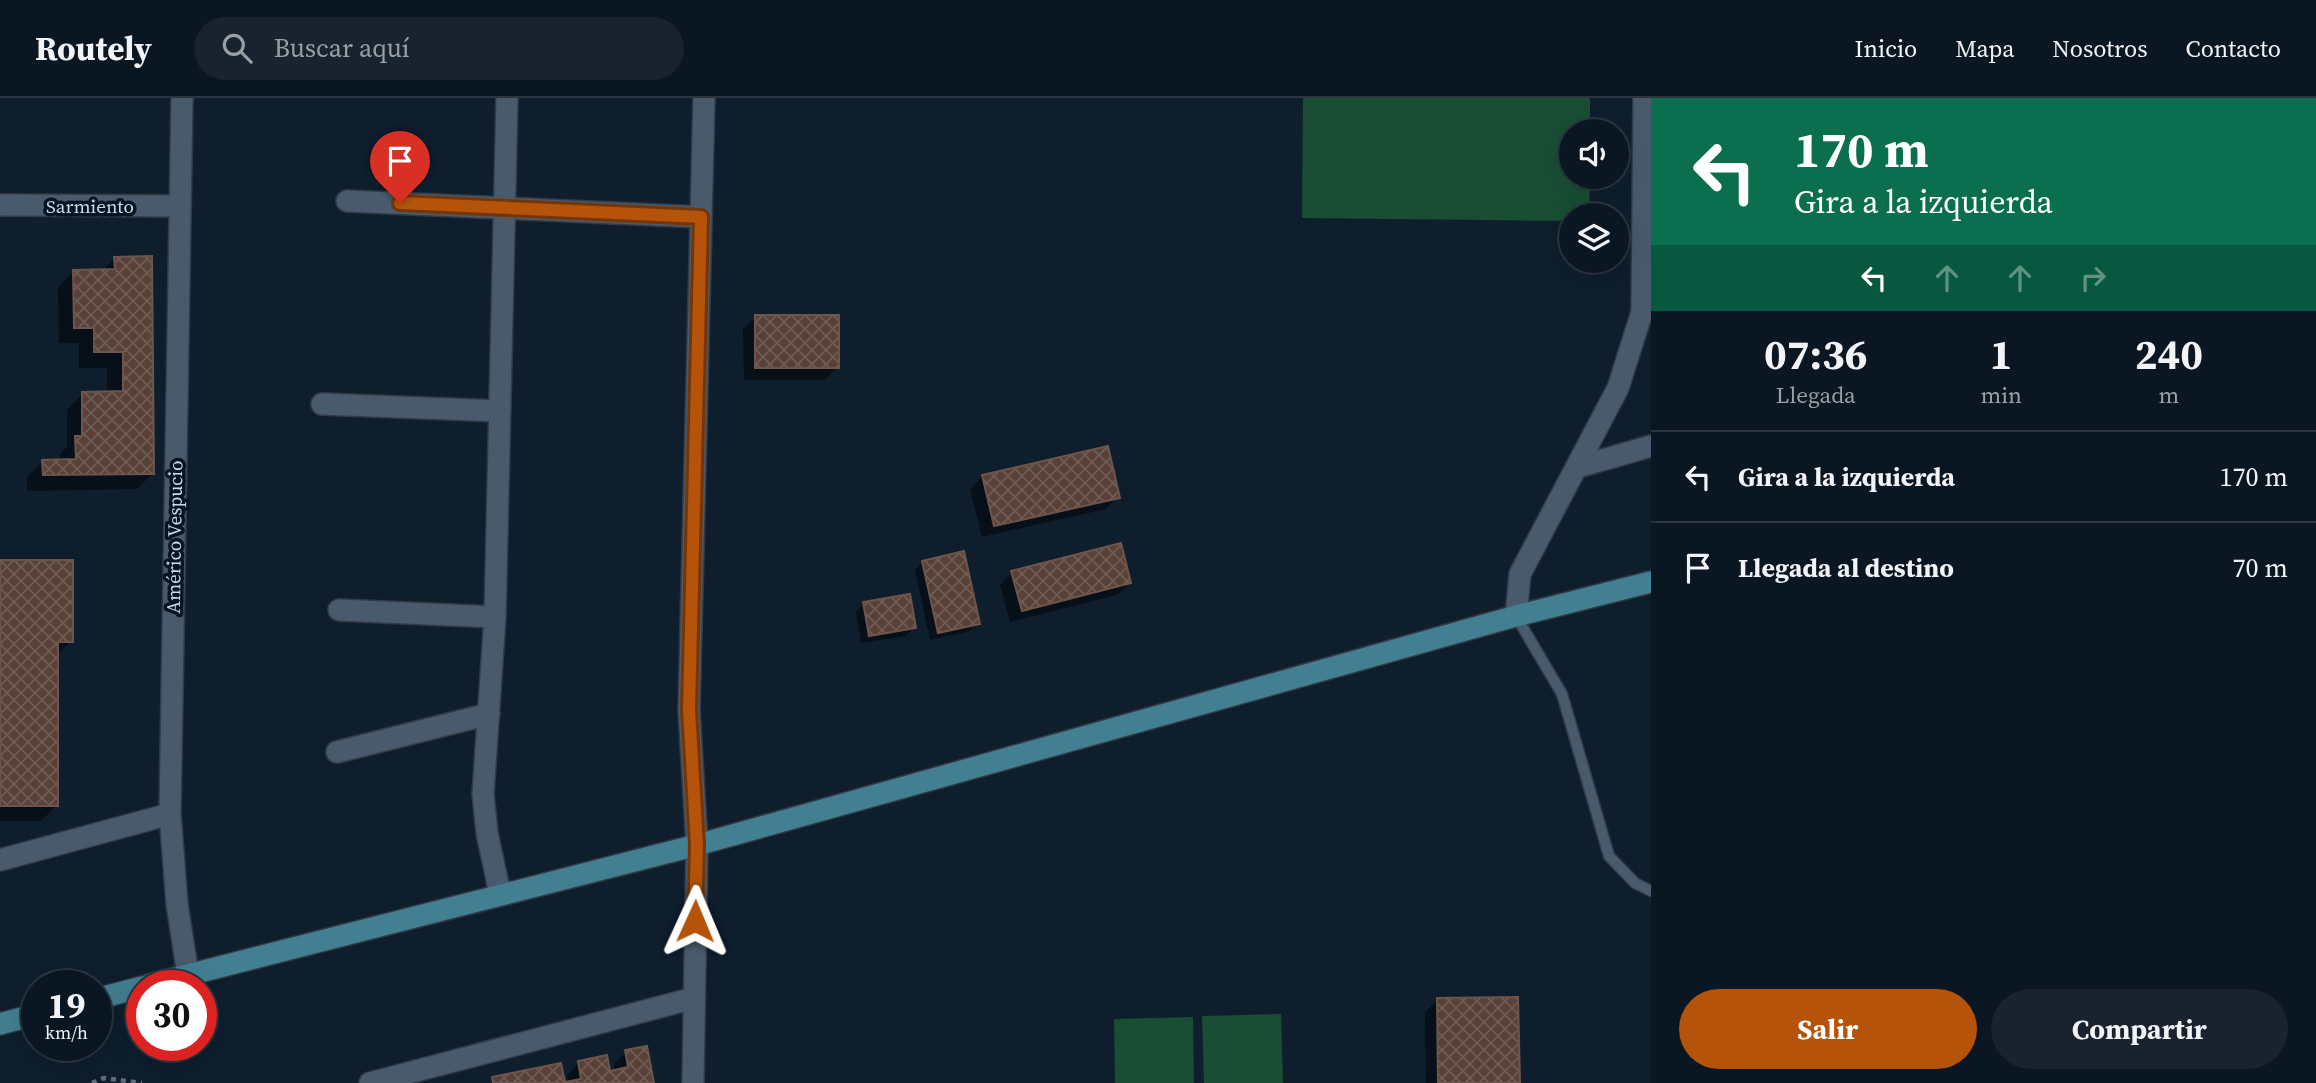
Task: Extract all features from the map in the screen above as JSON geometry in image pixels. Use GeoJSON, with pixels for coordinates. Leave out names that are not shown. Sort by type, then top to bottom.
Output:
{"type":"FeatureCollection","features":[{"type":"Feature","properties":{"kind":"main road"},"geometry":{"type":"LineString","coordinates":[[207,970],[697,845],[1516,616],[1651,582]]}},
{"type":"Feature","properties":{"kind":"main road"},"geometry":{"type":"LineString","coordinates":[[0,1024],[21,1018]]}},
{"type":"Feature","properties":{"kind":"street","name":"Américo Vespucio"},"geometry":{"type":"LineString","coordinates":[[182,98],[170,814],[177,904],[187,970]]}},
{"type":"Feature","properties":{"kind":"street"},"geometry":{"type":"LineString","coordinates":[[500,894],[487,833],[483,794],[495,617],[507,98]]}},
{"type":"Feature","properties":{"kind":"street"},"geometry":{"type":"LineString","coordinates":[[694,1083],[697,845],[689,710],[704,98]]}},
{"type":"Feature","properties":{"kind":"street"},"geometry":{"type":"LineString","coordinates":[[1516,616],[1520,574],[1618,388],[1647,315],[1644,98]]}},
{"type":"Feature","properties":{"kind":"street"},"geometry":{"type":"LineString","coordinates":[[347,201],[701,217]]}},
{"type":"Feature","properties":{"kind":"street","name":"Sarmiento"},"geometry":{"type":"LineString","coordinates":[[0,205],[179,206]]}},
{"type":"Feature","properties":{"kind":"street"},"geometry":{"type":"LineString","coordinates":[[322,404],[500,411]]}},
{"type":"Feature","properties":{"kind":"street"},"geometry":{"type":"LineString","coordinates":[[1578,467],[1651,446]]}},
{"type":"Feature","properties":{"kind":"street"},"geometry":{"type":"LineString","coordinates":[[339,610],[495,617]]}},
{"type":"Feature","properties":{"kind":"street"},"geometry":{"type":"LineString","coordinates":[[337,752],[489,715]]}},
{"type":"Feature","properties":{"kind":"street"},"geometry":{"type":"LineString","coordinates":[[0,860],[170,814]]}},
{"type":"Feature","properties":{"kind":"street"},"geometry":{"type":"LineString","coordinates":[[370,1083],[433,1074],[694,998]]}},
{"type":"Feature","properties":{"kind":"lane"},"geometry":{"type":"LineString","coordinates":[[1516,616],[1562,694],[1609,856],[1634,883],[1651,891]]}},
{"type":"Feature","properties":{"kind":"path"},"geometry":{"type":"LineString","coordinates":[[92,1083],[104,1078],[142,1083]]}},
{"type":"Feature","properties":{"kind":"green space"},"geometry":{"type":"Polygon","coordinates":[[[1303,98],[1590,98],[1590,119],[1559,119],[1559,189],[1590,189],[1589,203],[1559,203],[1559,221],[1302,218],[1303,98]]]}},
{"type":"Feature","properties":{"kind":"green space"},"geometry":{"type":"Polygon","coordinates":[[[1281,1014],[1283,1083],[1204,1083],[1202,1016],[1281,1014]]]}},
{"type":"Feature","properties":{"kind":"green space"},"geometry":{"type":"Polygon","coordinates":[[[1193,1017],[1194,1083],[1115,1083],[1114,1019],[1193,1017]]]}},
{"type":"Feature","properties":{"kind":"building"},"geometry":{"type":"Polygon","coordinates":[[[152,256],[154,474],[43,475],[42,460],[76,459],[75,436],[82,436],[82,392],[123,391],[123,352],[94,352],[94,328],[74,328],[73,270],[115,269],[114,257],[152,256]]]}},
{"type":"Feature","properties":{"kind":"building"},"geometry":{"type":"Polygon","coordinates":[[[755,315],[839,315],[839,368],[755,368],[755,315]]]}},
{"type":"Feature","properties":{"kind":"building"},"geometry":{"type":"Polygon","coordinates":[[[1108,446],[1120,498],[994,526],[982,475],[1108,446]]]}},
{"type":"Feature","properties":{"kind":"building"},"geometry":{"type":"Polygon","coordinates":[[[1121,543],[1131,583],[1022,611],[1011,571],[1121,543]]]}},
{"type":"Feature","properties":{"kind":"building"},"geometry":{"type":"Polygon","coordinates":[[[964,551],[980,624],[938,633],[922,561],[964,551]]]}},
{"type":"Feature","properties":{"kind":"building"},"geometry":{"type":"Polygon","coordinates":[[[0,560],[73,560],[73,642],[58,642],[58,806],[0,806],[0,560]]]}},
{"type":"Feature","properties":{"kind":"building"},"geometry":{"type":"Polygon","coordinates":[[[910,594],[916,628],[869,636],[863,602],[910,594]]]}},
{"type":"Feature","properties":{"kind":"building"},"geometry":{"type":"Polygon","coordinates":[[[1518,997],[1520,1083],[1438,1083],[1437,998],[1518,997]]]}},
{"type":"Feature","properties":{"kind":"building"},"geometry":{"type":"Polygon","coordinates":[[[647,1046],[654,1083],[493,1083],[492,1077],[561,1063],[565,1082],[581,1079],[578,1061],[607,1055],[610,1071],[628,1067],[625,1050],[647,1046]]]}},
{"type":"Feature","properties":{"kind":"route"},"geometry":{"type":"LineString","coordinates":[[400,203],[701,217],[689,710],[697,845],[695,921]]}}]}
